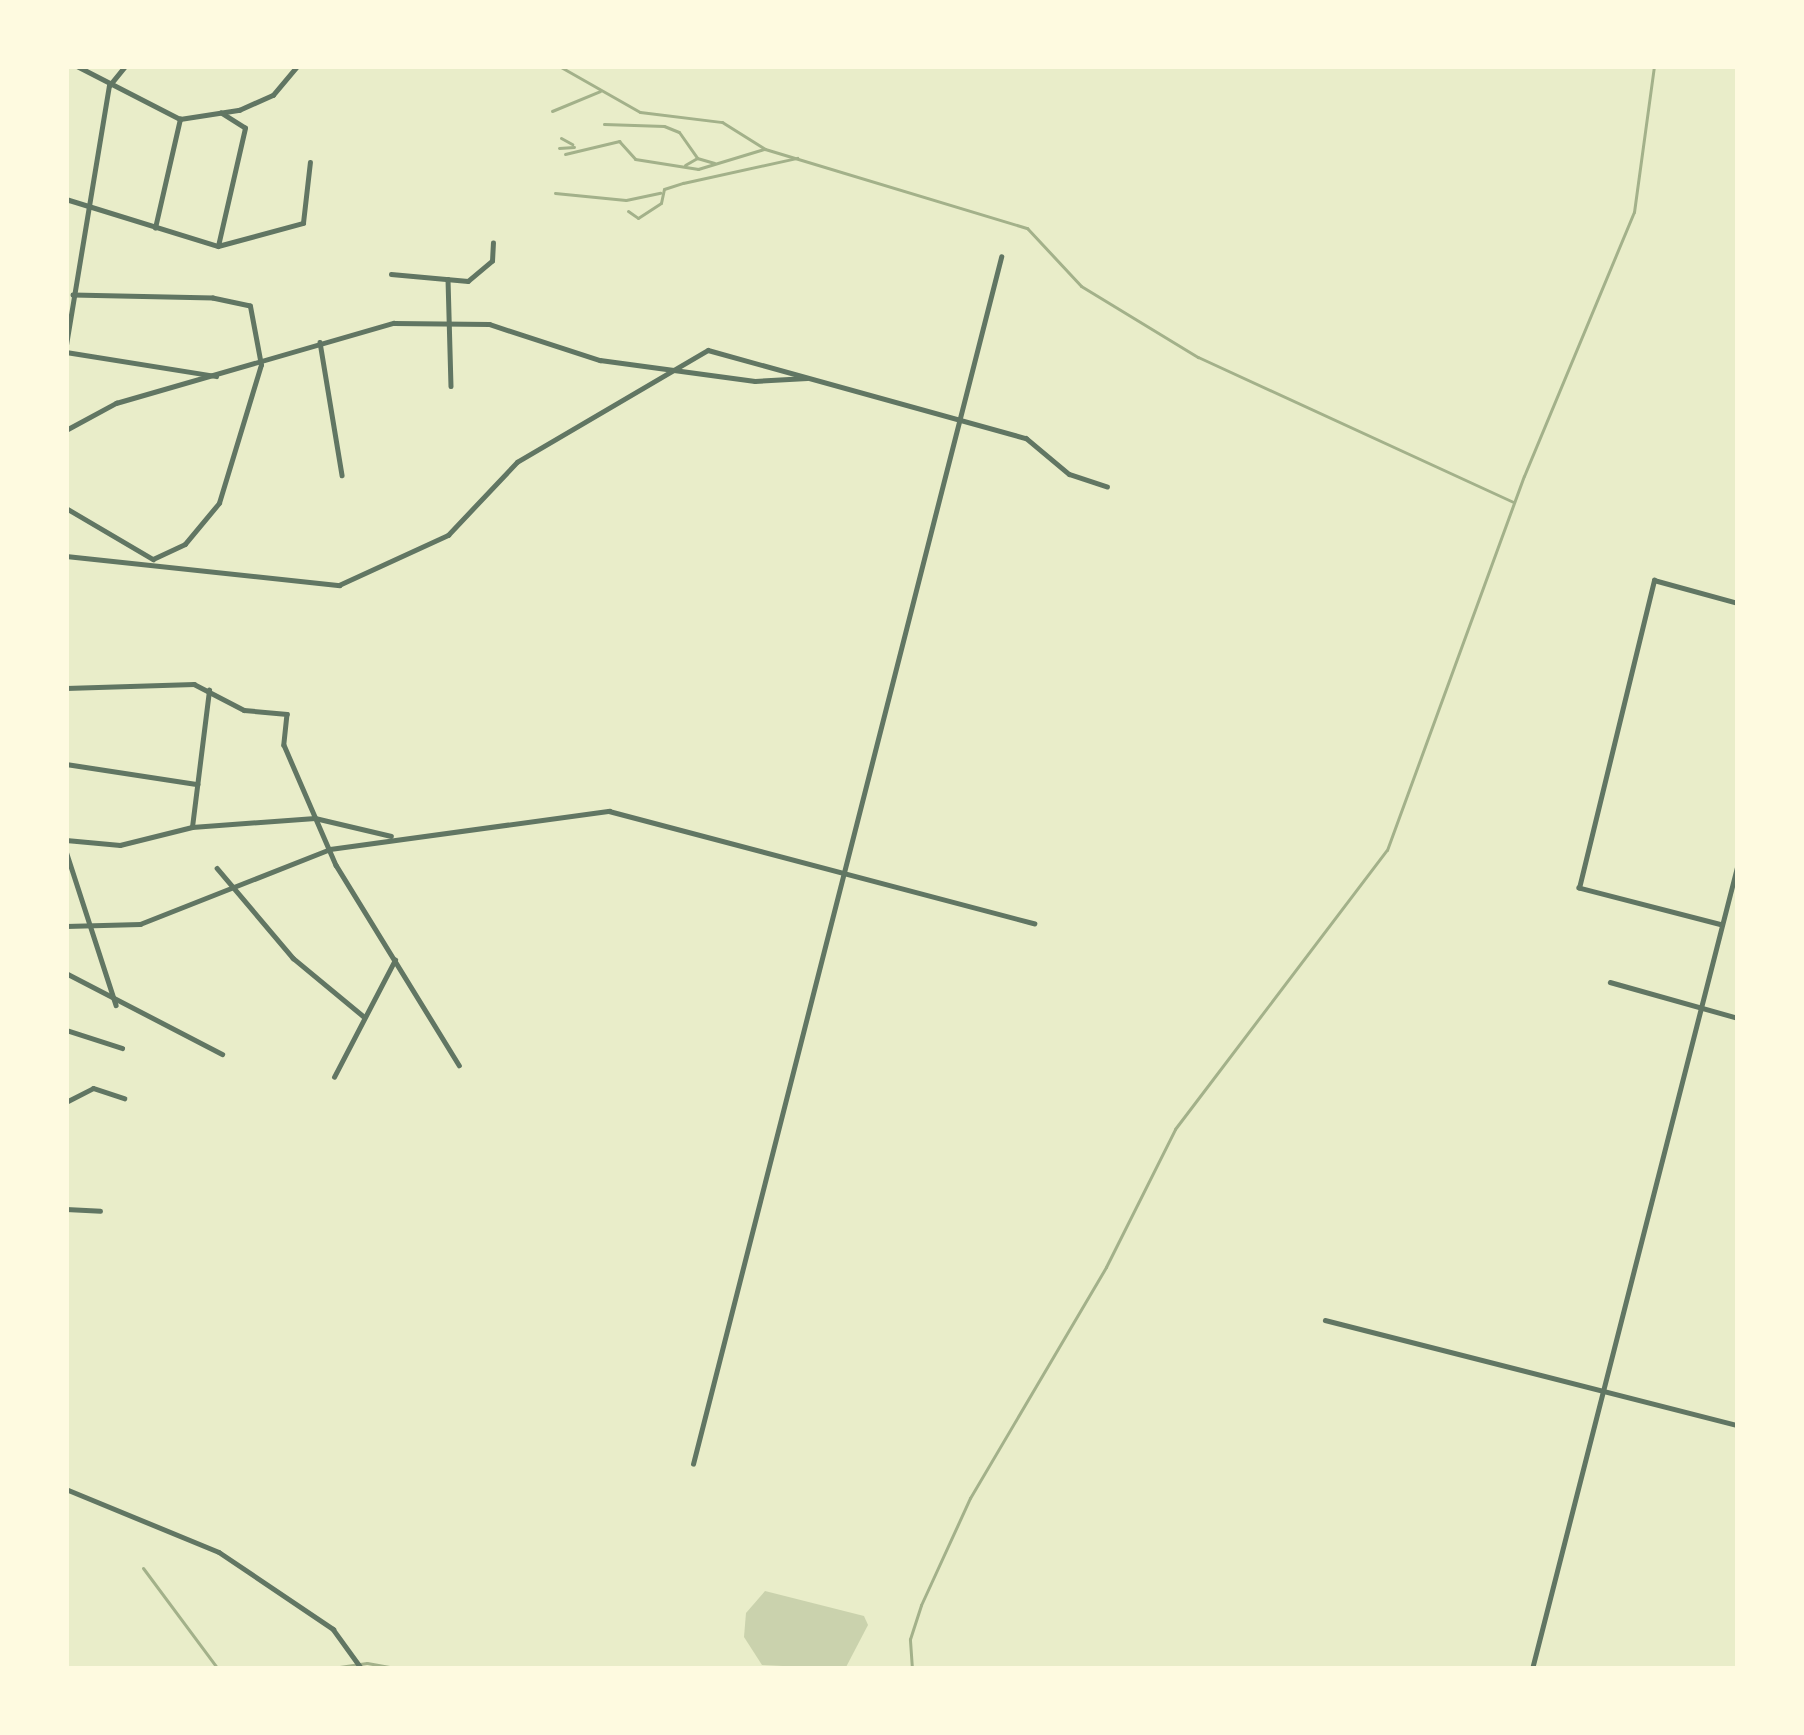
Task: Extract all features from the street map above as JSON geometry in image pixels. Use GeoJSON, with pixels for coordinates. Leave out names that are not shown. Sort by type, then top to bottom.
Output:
{"type":"FeatureCollection","features":[{"type":"Feature","properties":{"kind":"street"},"geometry":{"type":"LineString","coordinates":[[77,66],[180,119],[221,113],[273,94],[297,66]]}},
{"type":"Feature","properties":{"kind":"street"},"geometry":{"type":"LineString","coordinates":[[125,66],[110,86],[84,205],[66,348],[222,377]]}},
{"type":"Feature","properties":{"kind":"street"},"geometry":{"type":"LineString","coordinates":[[218,246],[245,128],[221,113]]}},
{"type":"Feature","properties":{"kind":"street"},"geometry":{"type":"LineString","coordinates":[[155,228],[180,119]]}},
{"type":"Feature","properties":{"kind":"street"},"geometry":{"type":"LineString","coordinates":[[66,199],[218,246],[303,223],[310,162]]}},
{"type":"Feature","properties":{"kind":"street"},"geometry":{"type":"LineString","coordinates":[[391,274],[468,281],[492,261],[493,243]]}},
{"type":"Feature","properties":{"kind":"street"},"geometry":{"type":"LineString","coordinates":[[693,1464],[1001,256]]}},
{"type":"Feature","properties":{"kind":"street"},"geometry":{"type":"LineString","coordinates":[[448,279],[451,386]]}},
{"type":"Feature","properties":{"kind":"street"},"geometry":{"type":"LineString","coordinates":[[73,295],[213,298],[250,306],[261,365],[213,517],[185,544],[152,559]]}},
{"type":"Feature","properties":{"kind":"street"},"geometry":{"type":"LineString","coordinates":[[66,430],[116,404],[222,377],[394,323],[489,324],[574,356],[783,382],[809,377]]}},
{"type":"Feature","properties":{"kind":"street"},"geometry":{"type":"LineString","coordinates":[[320,343],[342,475]]}},
{"type":"Feature","properties":{"kind":"street"},"geometry":{"type":"LineString","coordinates":[[66,556],[152,559],[250,580],[329,586],[355,579],[448,535],[517,462],[708,350],[1026,438],[1070,474],[1107,487]]}},
{"type":"Feature","properties":{"kind":"street"},"geometry":{"type":"LineString","coordinates":[[66,508],[152,559]]}},
{"type":"Feature","properties":{"kind":"street"},"geometry":{"type":"LineString","coordinates":[[1723,925],[1579,888],[1654,580],[1738,603]]}},
{"type":"Feature","properties":{"kind":"street"},"geometry":{"type":"LineString","coordinates":[[66,688],[153,680],[209,688],[244,710],[287,714],[284,745],[330,849],[459,1064]]}},
{"type":"Feature","properties":{"kind":"street"},"geometry":{"type":"LineString","coordinates":[[192,827],[209,688]]}},
{"type":"Feature","properties":{"kind":"street"},"geometry":{"type":"LineString","coordinates":[[66,764],[197,784]]}},
{"type":"Feature","properties":{"kind":"street"},"geometry":{"type":"LineString","coordinates":[[66,926],[140,924],[330,849],[393,837],[533,827],[609,812],[1034,923]]}},
{"type":"Feature","properties":{"kind":"street"},"geometry":{"type":"LineString","coordinates":[[66,840],[120,845],[192,827],[315,818],[393,837]]}},
{"type":"Feature","properties":{"kind":"street"},"geometry":{"type":"LineString","coordinates":[[66,851],[116,1006]]}},
{"type":"Feature","properties":{"kind":"street"},"geometry":{"type":"LineString","coordinates":[[1532,1669],[1738,863]]}},
{"type":"Feature","properties":{"kind":"street"},"geometry":{"type":"LineString","coordinates":[[218,868],[293,958],[363,1016]]}},
{"type":"Feature","properties":{"kind":"street"},"geometry":{"type":"LineString","coordinates":[[334,1077],[395,960]]}},
{"type":"Feature","properties":{"kind":"street"},"geometry":{"type":"LineString","coordinates":[[66,973],[116,1006],[222,1054]]}},
{"type":"Feature","properties":{"kind":"street"},"geometry":{"type":"LineString","coordinates":[[1610,982],[1738,1018]]}},
{"type":"Feature","properties":{"kind":"street"},"geometry":{"type":"LineString","coordinates":[[66,1030],[122,1048]]}},
{"type":"Feature","properties":{"kind":"street"},"geometry":{"type":"LineString","coordinates":[[66,1102],[93,1088],[124,1098]]}},
{"type":"Feature","properties":{"kind":"street"},"geometry":{"type":"LineString","coordinates":[[66,1209],[100,1211]]}},
{"type":"Feature","properties":{"kind":"street"},"geometry":{"type":"LineString","coordinates":[[1325,1320],[1738,1425]]}},
{"type":"Feature","properties":{"kind":"street"},"geometry":{"type":"LineString","coordinates":[[66,1489],[219,1552],[333,1629],[362,1669]]}},
{"type":"Feature","properties":{"kind":"green space"},"geometry":{"type":"Polygon","coordinates":[[[765,1591],[864,1616],[868,1625],[845,1669],[762,1665],[744,1637],[746,1613],[765,1591]]]}},
{"type":"Feature","properties":{"kind":"waterway"},"geometry":{"type":"LineString","coordinates":[[559,66],[640,112],[722,122],[765,149],[1027,228],[1081,286],[1198,357],[1513,502]]}},
{"type":"Feature","properties":{"kind":"waterway"},"geometry":{"type":"LineString","coordinates":[[912,1669],[910,1639],[921,1605],[970,1498],[1106,1267],[1175,1129],[1387,850],[1524,476],[1634,212],[1654,66]]}},
{"type":"Feature","properties":{"kind":"waterway"},"geometry":{"type":"LineString","coordinates":[[552,111],[600,91]]}},
{"type":"Feature","properties":{"kind":"waterway"},"geometry":{"type":"LineString","coordinates":[[604,124],[664,126],[679,132],[697,158]]}},
{"type":"Feature","properties":{"kind":"waterway"},"geometry":{"type":"LineString","coordinates":[[561,138],[572,144]]}},
{"type":"Feature","properties":{"kind":"waterway"},"geometry":{"type":"LineString","coordinates":[[565,154],[619,141],[635,159],[698,169],[764,149]]}},
{"type":"Feature","properties":{"kind":"waterway"},"geometry":{"type":"LineString","coordinates":[[559,148],[574,147]]}},
{"type":"Feature","properties":{"kind":"waterway"},"geometry":{"type":"LineString","coordinates":[[685,165],[697,158],[714,163]]}},
{"type":"Feature","properties":{"kind":"waterway"},"geometry":{"type":"LineString","coordinates":[[628,211],[638,218],[661,203],[664,189],[683,183],[797,158]]}},
{"type":"Feature","properties":{"kind":"waterway"},"geometry":{"type":"LineString","coordinates":[[555,193],[626,200],[660,193]]}},
{"type":"Feature","properties":{"kind":"waterway"},"geometry":{"type":"LineString","coordinates":[[143,1568],[218,1669]]}},
{"type":"Feature","properties":{"kind":"waterway"},"geometry":{"type":"LineString","coordinates":[[326,1669],[367,1663],[400,1669]]}}]}
